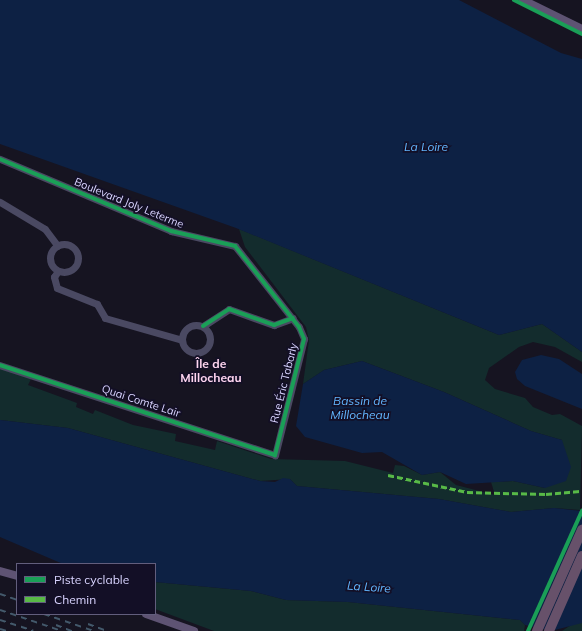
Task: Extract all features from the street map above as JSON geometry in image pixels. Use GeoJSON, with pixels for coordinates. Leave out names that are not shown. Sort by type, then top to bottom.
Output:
{"type":"FeatureCollection","features":[{"type":"Feature","properties":{"kind":"highway"},"geometry":{"type":"LineString","coordinates":[[537,631],[582,530]]}},
{"type":"Feature","properties":{"kind":"highway"},"geometry":{"type":"LineString","coordinates":[[549,631],[582,556]]}},
{"type":"Feature","properties":{"kind":"main road"},"geometry":{"type":"LineString","coordinates":[[523,0],[582,29]]}},
{"type":"Feature","properties":{"kind":"main road"},"geometry":{"type":"LineString","coordinates":[[0,571],[16,576]]}},
{"type":"Feature","properties":{"kind":"main road"},"geometry":{"type":"LineString","coordinates":[[149,615],[194,631]]}},
{"type":"Feature","properties":{"kind":"main road"},"geometry":{"type":"LineString","coordinates":[[155,617],[182,631]]}},
{"type":"Feature","properties":{"kind":"street","name":"Boulevard Joly Leterme"},"geometry":{"type":"LineString","coordinates":[[0,159],[171,231],[235,246],[293,318]]}},
{"type":"Feature","properties":{"kind":"street"},"geometry":{"type":"LineString","coordinates":[[0,202],[45,229],[58,246]]}},
{"type":"Feature","properties":{"kind":"street"},"geometry":{"type":"LineString","coordinates":[[58,246],[50,259],[58,271]]}},
{"type":"Feature","properties":{"kind":"street"},"geometry":{"type":"LineString","coordinates":[[58,246],[70,246],[78,259],[70,271],[58,271]]}},
{"type":"Feature","properties":{"kind":"street"},"geometry":{"type":"LineString","coordinates":[[58,271],[54,277],[57,288],[97,304],[105,318],[182,340],[190,351],[206,350],[210,335],[202,326]]}},
{"type":"Feature","properties":{"kind":"street"},"geometry":{"type":"LineString","coordinates":[[182,340],[187,328],[202,326],[229,309],[274,325],[293,318]]}},
{"type":"Feature","properties":{"kind":"street","name":"Rue Éric Tabarly"},"geometry":{"type":"LineString","coordinates":[[275,455],[304,345],[302,332],[293,318]]}},
{"type":"Feature","properties":{"kind":"street","name":"Quai Comte Lair"},"geometry":{"type":"LineString","coordinates":[[0,365],[275,455]]}},
{"type":"Feature","properties":{"kind":"green space"},"geometry":{"type":"Polygon","coordinates":[[[239,229],[499,335],[542,324],[582,352],[582,362],[555,347],[533,342],[519,347],[489,368],[485,380],[495,389],[525,398],[533,407],[552,415],[560,414],[582,426],[580,510],[554,508],[511,512],[439,499],[297,486],[290,479],[260,481],[68,428],[0,420],[0,368],[32,377],[28,385],[77,403],[76,407],[93,414],[95,410],[133,425],[176,434],[175,441],[215,450],[217,441],[271,459],[345,461],[393,473],[395,465],[404,466],[422,475],[440,472],[456,485],[495,495],[491,482],[513,481],[545,488],[562,440],[531,431],[444,392],[362,361],[324,370],[303,384],[309,340],[306,327],[245,247],[239,229]]]}},
{"type":"Feature","properties":{"kind":"green space"},"geometry":{"type":"Polygon","coordinates":[[[156,582],[251,591],[286,600],[348,602],[520,620],[525,625],[524,631],[214,631],[156,609],[156,582]]]}},
{"type":"Feature","properties":{"kind":"green space"},"geometry":{"type":"Polygon","coordinates":[[[574,623],[582,623],[582,631],[562,631],[574,623]]]}},
{"type":"Feature","properties":{"kind":"water","name":"La Loire"},"geometry":{"type":"Polygon","coordinates":[[[0,0],[459,0],[561,53],[582,59],[582,352],[542,324],[499,335],[236,228],[0,144],[0,0]]]}},
{"type":"Feature","properties":{"kind":"water"},"geometry":{"type":"Polygon","coordinates":[[[541,355],[559,359],[582,374],[582,409],[525,386],[517,379],[515,372],[522,360],[541,355]]]}},
{"type":"Feature","properties":{"kind":"water","name":"Bassin de Millocheau"},"geometry":{"type":"Polygon","coordinates":[[[362,361],[444,392],[531,431],[562,440],[571,467],[566,481],[545,488],[513,481],[466,484],[440,472],[422,475],[382,452],[362,453],[305,437],[296,426],[303,384],[324,370],[362,361]]]}},
{"type":"Feature","properties":{"kind":"water","name":"La Loire"},"geometry":{"type":"Polygon","coordinates":[[[0,420],[68,428],[260,481],[275,482],[283,478],[290,479],[297,486],[439,499],[511,512],[554,508],[582,511],[582,623],[551,631],[525,625],[520,620],[348,602],[286,600],[251,591],[156,582],[156,563],[61,563],[0,537],[0,420]]]}},
{"type":"Feature","properties":{"kind":"railway"},"geometry":{"type":"LineString","coordinates":[[0,594],[16,600]]}},
{"type":"Feature","properties":{"kind":"railway"},"geometry":{"type":"LineString","coordinates":[[0,610],[62,631]]}},
{"type":"Feature","properties":{"kind":"railway"},"geometry":{"type":"LineString","coordinates":[[47,615],[94,631]]}},
{"type":"Feature","properties":{"kind":"railway"},"geometry":{"type":"LineString","coordinates":[[0,620],[33,631]]}},
{"type":"Feature","properties":{"kind":"railway"},"geometry":{"type":"LineString","coordinates":[[88,624],[107,631]]}},
{"type":"Feature","properties":{"kind":"railway"},"geometry":{"type":"LineString","coordinates":[[56,625],[72,631]]}},
{"type":"Feature","properties":{"kind":"railway"},"geometry":{"type":"LineString","coordinates":[[0,629],[7,631]]}},
{"type":"Feature","properties":{"kind":"marked path"},"geometry":{"type":"LineString","coordinates":[[388,475],[467,492],[546,494],[580,491]]}},
{"type":"Feature","properties":{"kind":"cycle path"},"geometry":{"type":"LineString","coordinates":[[514,0],[582,34]]}},
{"type":"Feature","properties":{"kind":"cycle path"},"geometry":{"type":"LineString","coordinates":[[0,159],[171,231],[235,246],[299,327],[304,339],[275,455],[0,365]]}},
{"type":"Feature","properties":{"kind":"cycle path"},"geometry":{"type":"LineString","coordinates":[[203,326],[229,309],[274,325],[293,318]]}},
{"type":"Feature","properties":{"kind":"cycle path"},"geometry":{"type":"LineString","coordinates":[[528,631],[582,511]]}},
{"type":"Feature","properties":{"kind":"district","name":"Île de Millocheau"},"geometry":{"type":"Point","coordinates":[211,371]}}]}
